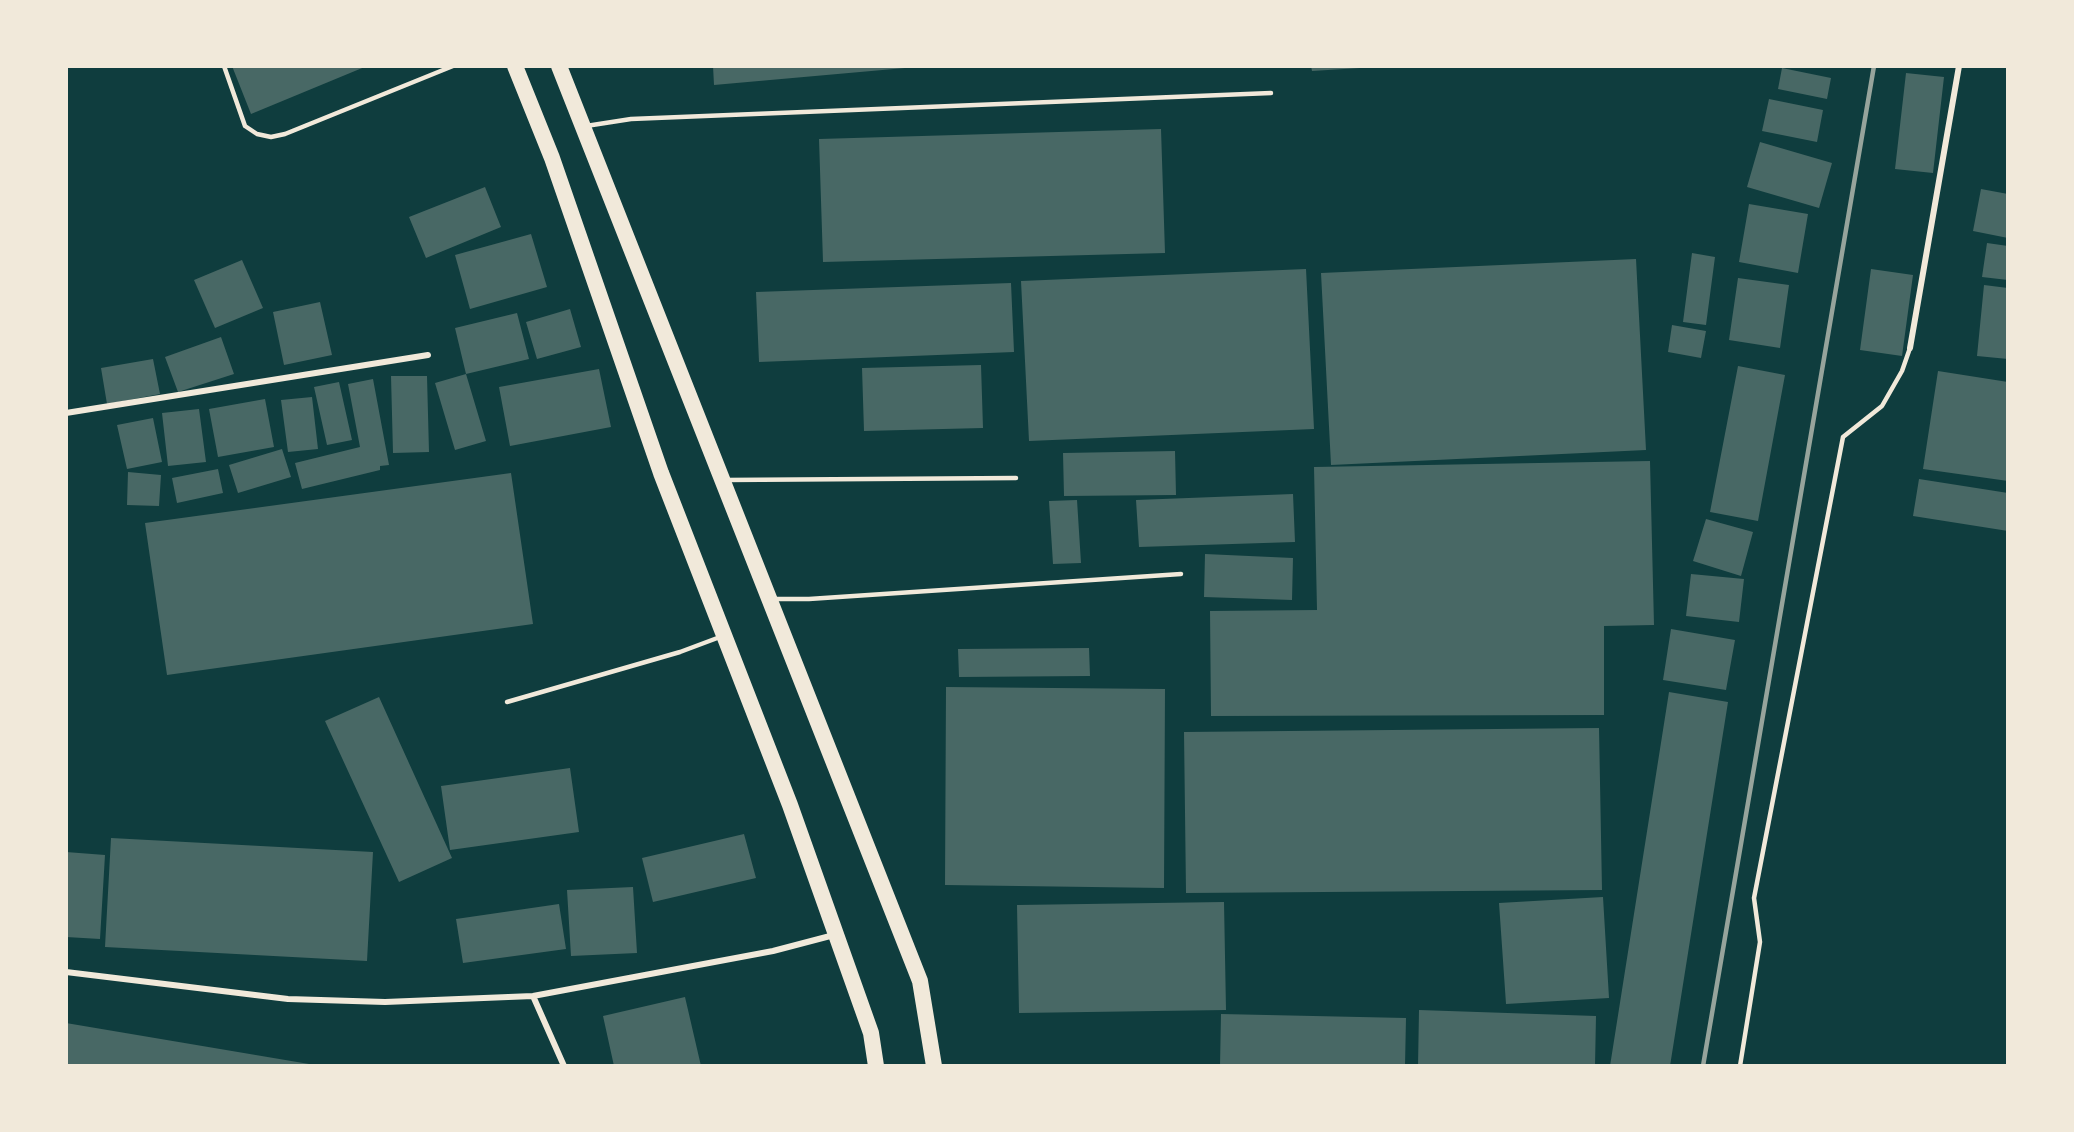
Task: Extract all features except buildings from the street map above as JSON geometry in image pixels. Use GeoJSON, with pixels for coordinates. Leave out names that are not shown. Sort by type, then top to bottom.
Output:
{"type":"FeatureCollection","features":[{"type":"Feature","properties":{"kind":"highway"},"geometry":{"type":"LineString","coordinates":[[515,66],[552,158],[661,473],[790,805],[871,1033],[876,1066]]}},
{"type":"Feature","properties":{"kind":"highway"},"geometry":{"type":"LineString","coordinates":[[560,66],[920,981],[934,1066]]}},
{"type":"Feature","properties":{"kind":"street"},"geometry":{"type":"LineString","coordinates":[[1910,348],[1959,66]]}},
{"type":"Feature","properties":{"kind":"street"},"geometry":{"type":"LineString","coordinates":[[66,413],[428,355]]}},
{"type":"Feature","properties":{"kind":"street"},"geometry":{"type":"LineString","coordinates":[[66,972],[288,999],[385,1002],[532,996],[773,951],[835,934]]}},
{"type":"Feature","properties":{"kind":"street"},"geometry":{"type":"LineString","coordinates":[[532,996],[564,1066]]}},
{"type":"Feature","properties":{"kind":"lane"},"geometry":{"type":"LineString","coordinates":[[224,66],[245,126],[257,134],[271,137],[285,135],[453,66]]}},
{"type":"Feature","properties":{"kind":"lane"},"geometry":{"type":"LineString","coordinates":[[583,126],[631,118],[1271,93]]}},
{"type":"Feature","properties":{"kind":"lane"},"geometry":{"type":"LineString","coordinates":[[1740,1066],[1760,942],[1754,898],[1843,437],[1882,406],[1902,371],[1910,348]]}},
{"type":"Feature","properties":{"kind":"lane"},"geometry":{"type":"LineString","coordinates":[[723,480],[1016,478]]}},
{"type":"Feature","properties":{"kind":"lane"},"geometry":{"type":"LineString","coordinates":[[770,600],[1181,574]]}},
{"type":"Feature","properties":{"kind":"lane"},"geometry":{"type":"LineString","coordinates":[[507,702],[680,652],[724,636]]}},
{"type":"Feature","properties":{"kind":"railway"},"geometry":{"type":"LineString","coordinates":[[1703,1066],[1874,66]]}}]}
